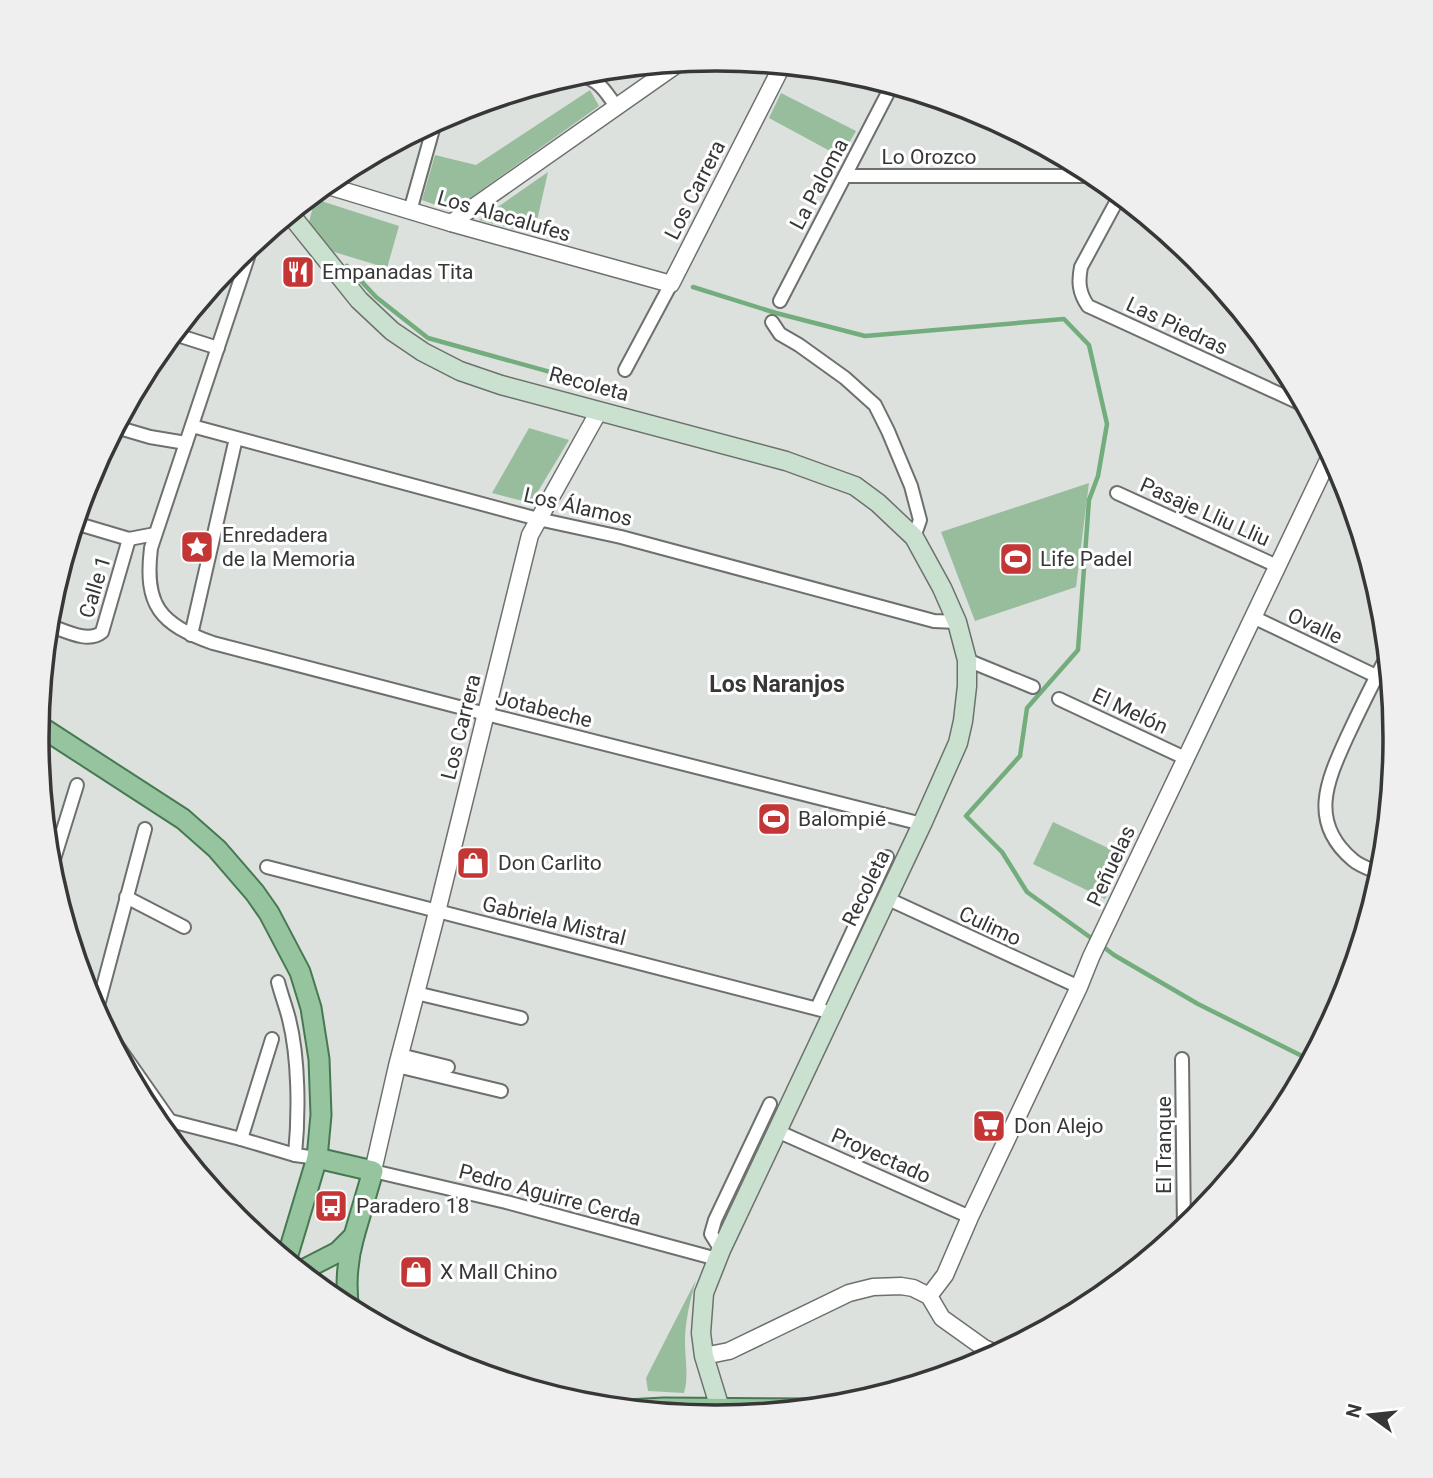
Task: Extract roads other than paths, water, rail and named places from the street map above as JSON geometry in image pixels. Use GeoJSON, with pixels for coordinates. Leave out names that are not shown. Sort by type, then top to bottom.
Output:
{"type":"FeatureCollection","features":[{"type":"Feature","properties":{"kind":"main road","name":"Recoleta"},"geometry":{"type":"LineString","coordinates":[[296,221],[359,300],[392,331],[423,352],[460,371],[501,385],[786,461],[855,486],[878,503],[914,537],[937,577],[957,622],[967,660],[963,721],[958,743],[886,898],[825,1010],[777,1131],[704,1293],[701,1333],[704,1356],[720,1406]]}},
{"type":"Feature","properties":{"kind":"main road"},"geometry":{"type":"LineString","coordinates":[[49,732],[183,819],[217,849],[269,913],[300,972],[311,1008],[319,1059],[321,1115],[317,1158],[289,1252]]}},
{"type":"Feature","properties":{"kind":"main road"},"geometry":{"type":"LineString","coordinates":[[317,1158],[373,1171],[347,1266],[347,1295]]}},
{"type":"Feature","properties":{"kind":"main road"},"geometry":{"type":"LineString","coordinates":[[308,1267],[338,1252],[354,1236]]}},
{"type":"Feature","properties":{"kind":"street"},"geometry":{"type":"LineString","coordinates":[[452,223],[664,74]]}},
{"type":"Feature","properties":{"kind":"street","name":"Los Carrera"},"geometry":{"type":"LineString","coordinates":[[625,370],[778,75]]}},
{"type":"Feature","properties":{"kind":"street"},"geometry":{"type":"LineString","coordinates":[[597,82],[617,108]]}},
{"type":"Feature","properties":{"kind":"street","name":"La Paloma"},"geometry":{"type":"LineString","coordinates":[[780,301],[888,94]]}},
{"type":"Feature","properties":{"kind":"street"},"geometry":{"type":"LineString","coordinates":[[410,211],[431,135]]}},
{"type":"Feature","properties":{"kind":"street","name":"Lo Orozco"},"geometry":{"type":"LineString","coordinates":[[845,176],[1074,176]]}},
{"type":"Feature","properties":{"kind":"street","name":"Los Alacalufes"},"geometry":{"type":"LineString","coordinates":[[339,189],[671,284]]}},
{"type":"Feature","properties":{"kind":"street","name":"Las Piedras"},"geometry":{"type":"LineString","coordinates":[[1116,204],[1081,267],[1080,289],[1088,306],[1291,399]]}},
{"type":"Feature","properties":{"kind":"street","name":"Jotabeche"},"geometry":{"type":"LineString","coordinates":[[245,267],[155,534],[148,571],[150,591],[160,611],[176,626],[213,643],[922,824]]}},
{"type":"Feature","properties":{"kind":"street"},"geometry":{"type":"LineString","coordinates":[[772,322],[780,334],[845,378],[875,405],[911,486],[920,520],[914,537]]}},
{"type":"Feature","properties":{"kind":"street"},"geometry":{"type":"LineString","coordinates":[[184,337],[218,348]]}},
{"type":"Feature","properties":{"kind":"street","name":"Los Carrera"},"geometry":{"type":"LineString","coordinates":[[373,1171],[398,1060],[530,535],[599,411]]}},
{"type":"Feature","properties":{"kind":"street","name":"Los Álamos"},"geometry":{"type":"LineString","coordinates":[[192,425],[538,519],[621,537],[934,621],[957,622]]}},
{"type":"Feature","properties":{"kind":"street"},"geometry":{"type":"LineString","coordinates":[[125,429],[186,443]]}},
{"type":"Feature","properties":{"kind":"street"},"geometry":{"type":"LineString","coordinates":[[191,635],[236,438]]}},
{"type":"Feature","properties":{"kind":"street","name":"Peñuelas"},"geometry":{"type":"LineString","coordinates":[[929,1296],[946,1275],[970,1217],[1079,988],[1102,933],[1325,466]]}},
{"type":"Feature","properties":{"kind":"street","name":"Pasaje Lliu Lliu"},"geometry":{"type":"LineString","coordinates":[[1117,493],[1277,566]]}},
{"type":"Feature","properties":{"kind":"street"},"geometry":{"type":"LineString","coordinates":[[84,525],[130,539],[155,534]]}},
{"type":"Feature","properties":{"kind":"street","name":"Calle 1"},"geometry":{"type":"LineString","coordinates":[[59,628],[87,637],[96,637],[102,632],[130,539]]}},
{"type":"Feature","properties":{"kind":"street","name":"Ovalle"},"geometry":{"type":"LineString","coordinates":[[1253,617],[1376,676]]}},
{"type":"Feature","properties":{"kind":"street"},"geometry":{"type":"LineString","coordinates":[[967,660],[1034,687]]}},
{"type":"Feature","properties":{"kind":"street"},"geometry":{"type":"LineString","coordinates":[[1371,869],[1354,862],[1339,845],[1326,822],[1326,789],[1330,774],[1380,669]]}},
{"type":"Feature","properties":{"kind":"street","name":"El Melón"},"geometry":{"type":"LineString","coordinates":[[1059,699],[1185,758]]}},
{"type":"Feature","properties":{"kind":"street"},"geometry":{"type":"LineString","coordinates":[[58,846],[77,785]]}},
{"type":"Feature","properties":{"kind":"street"},"geometry":{"type":"LineString","coordinates":[[101,995],[145,829]]}},
{"type":"Feature","properties":{"kind":"street","name":"Recoleta"},"geometry":{"type":"LineString","coordinates":[[825,1010],[887,856]]}},
{"type":"Feature","properties":{"kind":"street","name":"Gabriela Mistral"},"geometry":{"type":"LineString","coordinates":[[267,867],[825,1010]]}},
{"type":"Feature","properties":{"kind":"street"},"geometry":{"type":"LineString","coordinates":[[126,897],[184,927]]}},
{"type":"Feature","properties":{"kind":"street","name":"Culimo"},"geometry":{"type":"LineString","coordinates":[[886,898],[1079,988]]}},
{"type":"Feature","properties":{"kind":"street"},"geometry":{"type":"LineString","coordinates":[[278,982],[289,1021],[294,1053],[298,1127],[295,1155]]}},
{"type":"Feature","properties":{"kind":"street"},"geometry":{"type":"LineString","coordinates":[[416,993],[522,1018]]}},
{"type":"Feature","properties":{"kind":"street"},"geometry":{"type":"LineString","coordinates":[[241,1139],[272,1039]]}},
{"type":"Feature","properties":{"kind":"street","name":"El Tranque"},"geometry":{"type":"LineString","coordinates":[[1182,1059],[1184,1215]]}},
{"type":"Feature","properties":{"kind":"street"},"geometry":{"type":"LineString","coordinates":[[398,1060],[449,1067]]}},
{"type":"Feature","properties":{"kind":"street"},"geometry":{"type":"LineString","coordinates":[[398,1060],[501,1091]]}},
{"type":"Feature","properties":{"kind":"street"},"geometry":{"type":"LineString","coordinates":[[151,1093],[170,1121],[295,1155],[317,1158]]}},
{"type":"Feature","properties":{"kind":"street"},"geometry":{"type":"LineString","coordinates":[[719,1255],[711,1234],[715,1220],[770,1104]]}},
{"type":"Feature","properties":{"kind":"street","name":"Proyectado"},"geometry":{"type":"LineString","coordinates":[[777,1131],[970,1217]]}},
{"type":"Feature","properties":{"kind":"street","name":"Pedro Aguirre Cerda"},"geometry":{"type":"LineString","coordinates":[[373,1171],[719,1255]]}},
{"type":"Feature","properties":{"kind":"street"},"geometry":{"type":"LineString","coordinates":[[704,1356],[729,1352],[849,1293],[873,1287],[901,1286],[913,1288],[929,1296],[942,1318],[987,1349]]}},
{"type":"Feature","properties":{"kind":"waterway"},"geometry":{"type":"LineString","coordinates":[[347,266],[376,297],[428,338],[615,390]]}},
{"type":"Feature","properties":{"kind":"waterway"},"geometry":{"type":"LineString","coordinates":[[693,287],[776,313],[865,336],[1064,319],[1089,345],[1107,424],[1098,476],[1089,500],[1078,650],[1027,708],[1020,756],[966,816],[1002,852],[1027,892],[1094,940]]}},
{"type":"Feature","properties":{"kind":"waterway"},"geometry":{"type":"LineString","coordinates":[[1101,945],[1198,1004],[1303,1057]]}},
{"type":"Feature","properties":{"kind":"place","name":"Empanadas Tita"},"geometry":{"type":"Point","coordinates":[298,272]}},
{"type":"Feature","properties":{"kind":"place","name":"Enredadera de la Memoria"},"geometry":{"type":"Point","coordinates":[197,547]}},
{"type":"Feature","properties":{"kind":"place","name":"Life Padel"},"geometry":{"type":"Point","coordinates":[1016,559]}},
{"type":"Feature","properties":{"kind":"place","name":"Balompié"},"geometry":{"type":"Point","coordinates":[774,819]}},
{"type":"Feature","properties":{"kind":"place","name":"Don Carlito"},"geometry":{"type":"Point","coordinates":[473,863]}},
{"type":"Feature","properties":{"kind":"place","name":"Don Alejo"},"geometry":{"type":"Point","coordinates":[989,1126]}},
{"type":"Feature","properties":{"kind":"place","name":"Paradero 18"},"geometry":{"type":"Point","coordinates":[331,1206]}},
{"type":"Feature","properties":{"kind":"place","name":"X Mall Chino"},"geometry":{"type":"Point","coordinates":[416,1272]}},
{"type":"Feature","properties":{"kind":"district","name":"Los Naranjos"},"geometry":{"type":"Point","coordinates":[777,684]}}]}
